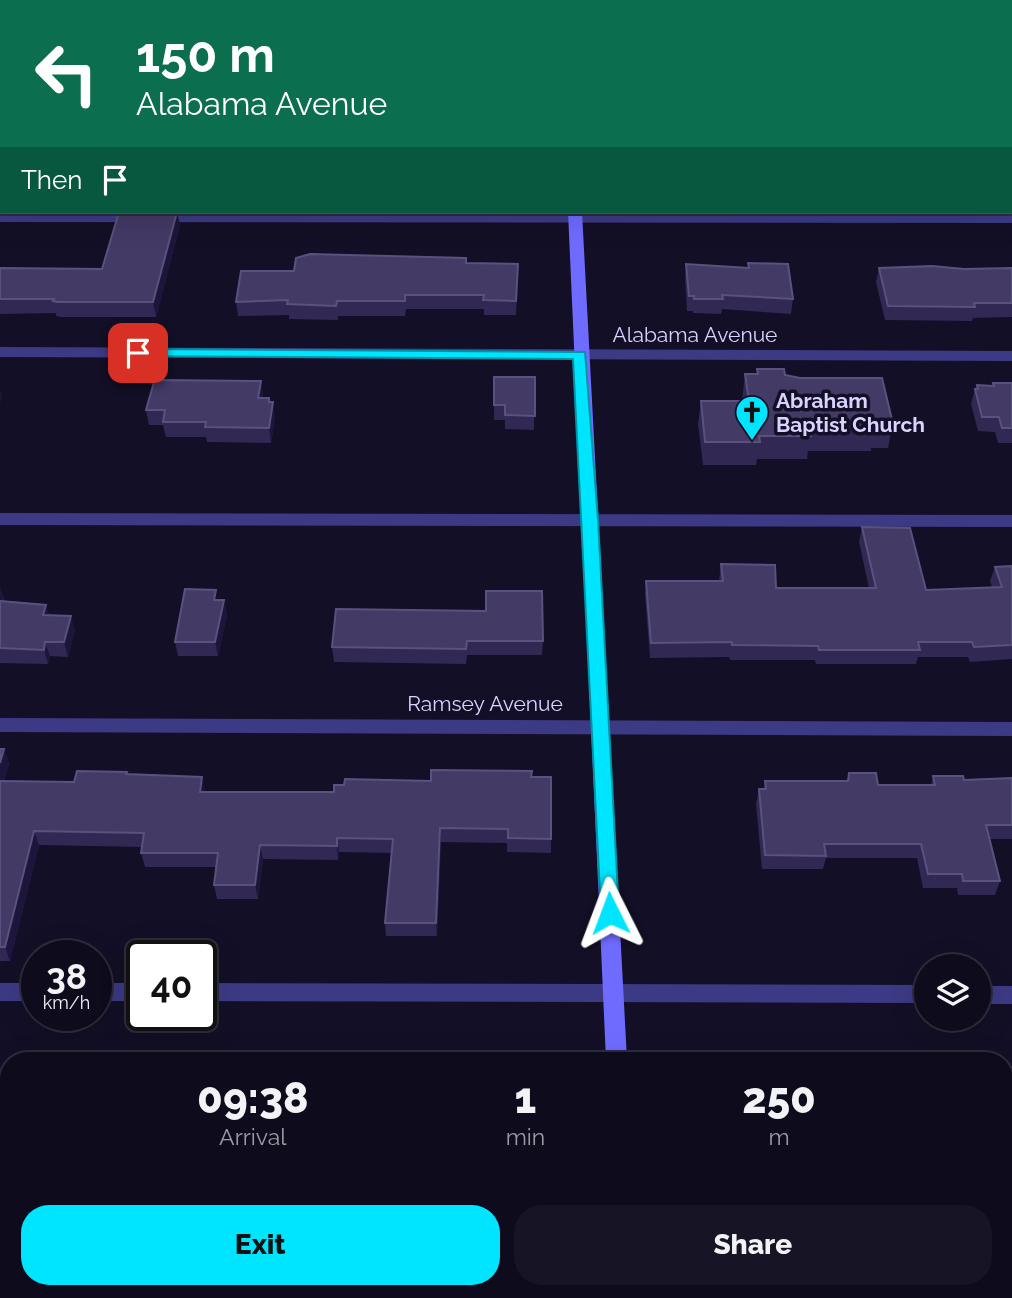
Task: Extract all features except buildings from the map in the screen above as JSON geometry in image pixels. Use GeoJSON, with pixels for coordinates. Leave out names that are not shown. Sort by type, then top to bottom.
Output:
{"type":"FeatureCollection","features":[{"type":"Feature","properties":{"kind":"street"},"geometry":{"type":"LineString","coordinates":[[0,218],[575,215],[1012,219]]}},
{"type":"Feature","properties":{"kind":"street"},"geometry":{"type":"LineString","coordinates":[[575,215],[617,1052]]}},
{"type":"Feature","properties":{"kind":"street","name":"Alabama Avenue"},"geometry":{"type":"LineString","coordinates":[[0,352],[1012,356]]}},
{"type":"Feature","properties":{"kind":"street"},"geometry":{"type":"LineString","coordinates":[[0,519],[1012,522]]}},
{"type":"Feature","properties":{"kind":"street","name":"Ramsey Avenue"},"geometry":{"type":"LineString","coordinates":[[0,725],[1012,729]]}},
{"type":"Feature","properties":{"kind":"street"},"geometry":{"type":"LineString","coordinates":[[0,992],[21,992]]}},
{"type":"Feature","properties":{"kind":"street"},"geometry":{"type":"LineString","coordinates":[[217,992],[914,994]]}},
{"type":"Feature","properties":{"kind":"street"},"geometry":{"type":"LineString","coordinates":[[991,995],[1012,995]]}},
{"type":"Feature","properties":{"kind":"place","name":"Abraham Baptist Church"},"geometry":{"type":"Point","coordinates":[752,442]}},
{"type":"Feature","properties":{"kind":"route"},"geometry":{"type":"LineString","coordinates":[[138,353],[580,355],[591,520],[610,913]]}}]}
